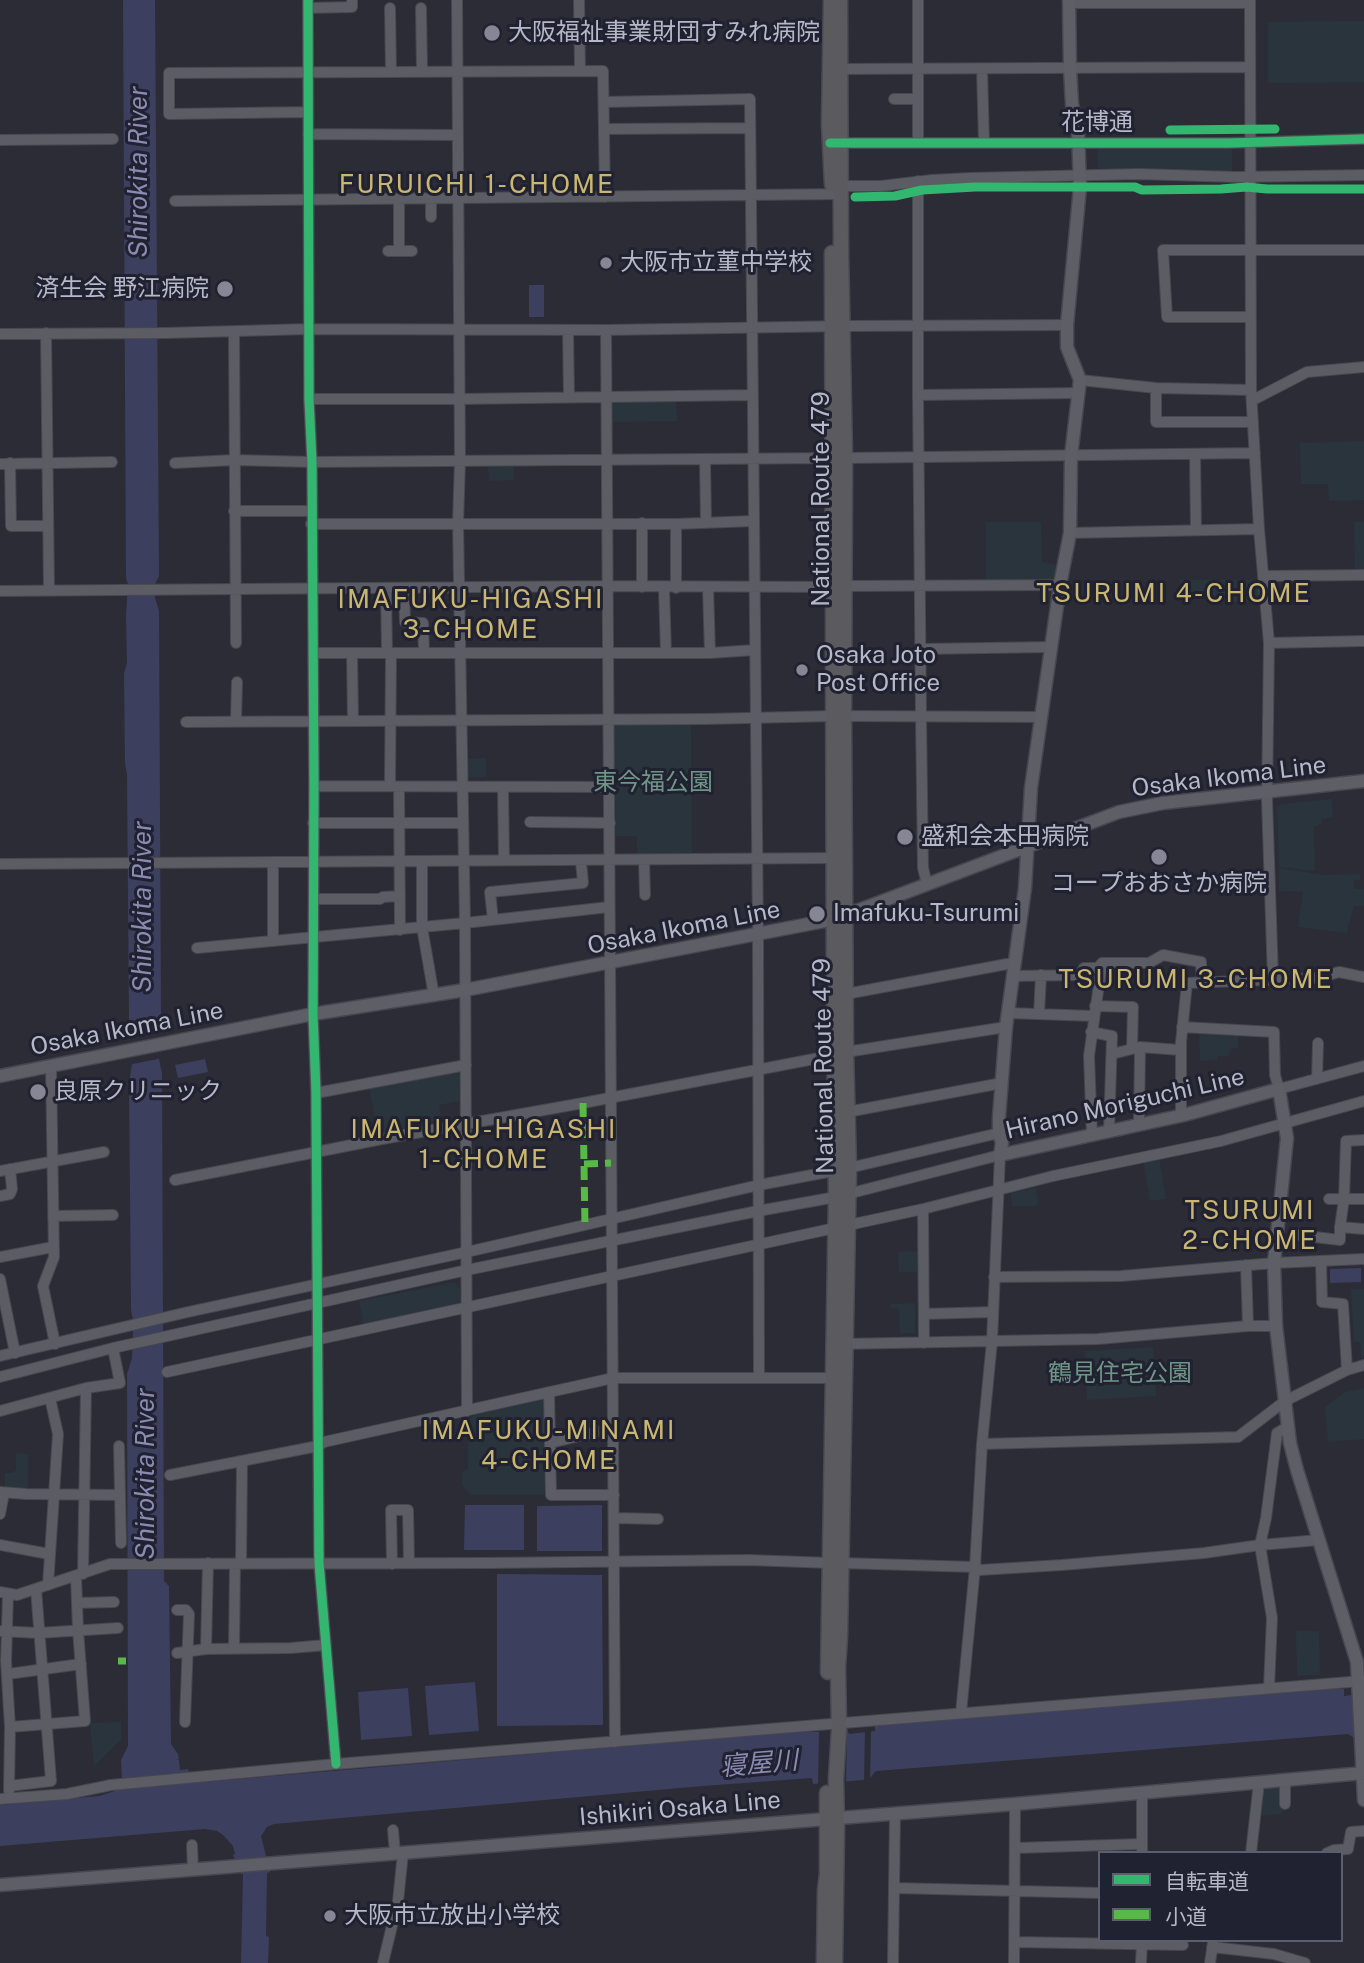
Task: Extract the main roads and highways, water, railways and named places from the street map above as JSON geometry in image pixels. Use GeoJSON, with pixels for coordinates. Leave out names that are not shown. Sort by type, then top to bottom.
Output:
{"type":"FeatureCollection","features":[{"type":"Feature","properties":{"kind":"highway","name":"National Route 479"},"geometry":{"type":"LineString","coordinates":[[831,0],[835,68],[838,326],[843,1169]]}},
{"type":"Feature","properties":{"kind":"highway","name":"National Route 479"},"geometry":{"type":"LineString","coordinates":[[835,68],[840,0]]}},
{"type":"Feature","properties":{"kind":"highway","name":"National Route 479"},"geometry":{"type":"LineString","coordinates":[[836,1563],[843,1430],[840,1344],[842,1196],[847,1112],[841,1054],[846,994],[835,858],[839,716]]}},
{"type":"Feature","properties":{"kind":"highway","name":"National Route 479"},"geometry":{"type":"LineString","coordinates":[[835,1963],[831,1788],[840,1636],[833,1378],[840,1344]]}},
{"type":"Feature","properties":{"kind":"highway","name":"National Route 479"},"geometry":{"type":"LineString","coordinates":[[824,1963],[825,1890],[832,1818]]}},
{"type":"Feature","properties":{"kind":"main road","name":"Hirano Moriguchi Line"},"geometry":{"type":"LineString","coordinates":[[1069,2],[1072,104],[1079,142],[1080,195],[1067,347],[1079,387],[1071,456],[1070,533],[1041,716],[1030,801],[1025,888],[1006,1027],[1000,1155],[1181,1116],[1279,1089],[1285,1122],[1286,1151],[1274,1263],[1276,1326],[1290,1443],[1357,1662],[1364,1800]]}},
{"type":"Feature","properties":{"kind":"main road","name":"Osaka Ikoma Line"},"geometry":{"type":"LineString","coordinates":[[0,1076],[313,1014],[434,996],[610,964],[840,918],[1119,812],[1140,807],[1364,781]]}},
{"type":"Feature","properties":{"kind":"main road","name":"Ishikiri Osaka Line"},"geometry":{"type":"LineString","coordinates":[[0,1885],[1015,1804],[1363,1773]]}},
{"type":"Feature","properties":{"kind":"water"},"geometry":{"type":"Polygon","coordinates":[[[123,0],[155,0],[159,576],[155,584],[155,598],[159,611],[159,1059],[162,1073],[164,1581],[169,1586],[171,1744],[178,1754],[180,1770],[188,1769],[190,1776],[203,1782],[803,1731],[847,1729],[849,1734],[875,1731],[875,1726],[891,1723],[1326,1689],[1344,1689],[1344,1696],[1353,1695],[1356,1739],[1348,1734],[876,1771],[870,1778],[863,1780],[813,1784],[812,1778],[703,1786],[274,1824],[267,1827],[261,1836],[270,1872],[267,1873],[268,1963],[241,1963],[243,1874],[233,1855],[233,1846],[217,1831],[205,1829],[0,1846],[0,1805],[99,1796],[115,1791],[115,1786],[122,1780],[121,1760],[128,1746],[127,1374],[132,1358],[133,1320],[129,1083],[132,1064],[124,674],[127,663],[128,584],[123,0]]]}},
{"type":"Feature","properties":{"kind":"water"},"geometry":{"type":"Polygon","coordinates":[[[529,285],[544,285],[544,317],[529,317],[529,285]]]}},
{"type":"Feature","properties":{"kind":"water"},"geometry":{"type":"Polygon","coordinates":[[[205,1059],[208,1072],[178,1078],[175,1065],[205,1059]]]}},
{"type":"Feature","properties":{"kind":"water"},"geometry":{"type":"Polygon","coordinates":[[[1361,1268],[1361,1282],[1330,1283],[1330,1269],[1361,1268]]]}},
{"type":"Feature","properties":{"kind":"water"},"geometry":{"type":"Polygon","coordinates":[[[465,1505],[524,1505],[524,1550],[464,1550],[465,1505]]]}},
{"type":"Feature","properties":{"kind":"water"},"geometry":{"type":"Polygon","coordinates":[[[602,1505],[602,1551],[537,1551],[537,1506],[602,1505]]]}},
{"type":"Feature","properties":{"kind":"water"},"geometry":{"type":"Polygon","coordinates":[[[497,1574],[602,1575],[603,1725],[497,1726],[497,1574]]]}},
{"type":"Feature","properties":{"kind":"water"},"geometry":{"type":"Polygon","coordinates":[[[475,1682],[479,1731],[429,1735],[425,1686],[475,1682]]]}},
{"type":"Feature","properties":{"kind":"water"},"geometry":{"type":"Polygon","coordinates":[[[408,1688],[412,1736],[361,1740],[358,1692],[408,1688]]]}},
{"type":"Feature","properties":{"kind":"place","name":"大阪福祉事業財団すみれ病院"},"geometry":{"type":"Point","coordinates":[492,33]}},
{"type":"Feature","properties":{"kind":"place","name":"大阪市立菫中学校"},"geometry":{"type":"Point","coordinates":[606,263]}},
{"type":"Feature","properties":{"kind":"place","name":"済生会 野江病院"},"geometry":{"type":"Point","coordinates":[225,289]}},
{"type":"Feature","properties":{"kind":"place","name":"Osaka Joto Post Office"},"geometry":{"type":"Point","coordinates":[802,670]}},
{"type":"Feature","properties":{"kind":"place","name":"盛和会本田病院"},"geometry":{"type":"Point","coordinates":[905,837]}},
{"type":"Feature","properties":{"kind":"place","name":"コープおおさか病院"},"geometry":{"type":"Point","coordinates":[1159,857]}},
{"type":"Feature","properties":{"kind":"place","name":"Imafuku-Tsurumi"},"geometry":{"type":"Point","coordinates":[817,914]}},
{"type":"Feature","properties":{"kind":"place","name":"良原クリニック"},"geometry":{"type":"Point","coordinates":[38,1092]}},
{"type":"Feature","properties":{"kind":"place","name":"大阪市立放出小学校"},"geometry":{"type":"Point","coordinates":[330,1916]}},
{"type":"Feature","properties":{"kind":"district","name":"FURUICHI 1-CHOME"},"geometry":{"type":"Point","coordinates":[477,185]}},
{"type":"Feature","properties":{"kind":"district","name":"TSURUMI 4-CHOME"},"geometry":{"type":"Point","coordinates":[1174,594]}},
{"type":"Feature","properties":{"kind":"district","name":"IMAFUKU-HIGASHI 3-CHOME"},"geometry":{"type":"Point","coordinates":[471,615]}},
{"type":"Feature","properties":{"kind":"district","name":"TSURUMI 3-CHOME"},"geometry":{"type":"Point","coordinates":[1196,980]}},
{"type":"Feature","properties":{"kind":"district","name":"IMAFUKU-HIGASHI 1-CHOME"},"geometry":{"type":"Point","coordinates":[484,1145]}},
{"type":"Feature","properties":{"kind":"district","name":"TSURUMI 2-CHOME"},"geometry":{"type":"Point","coordinates":[1250,1226]}},
{"type":"Feature","properties":{"kind":"district","name":"IMAFUKU-MINAMI 4-CHOME"},"geometry":{"type":"Point","coordinates":[549,1446]}},
{"type":"Feature","properties":{"kind":"water label","name":"Shirokita River"},"geometry":{"type":"Point","coordinates":[139,172]}},
{"type":"Feature","properties":{"kind":"water label","name":"Shirokita River"},"geometry":{"type":"Point","coordinates":[143,907]}},
{"type":"Feature","properties":{"kind":"water label","name":"Shirokita River"},"geometry":{"type":"Point","coordinates":[146,1474]}},
{"type":"Feature","properties":{"kind":"water label","name":"寝屋川"},"geometry":{"type":"Point","coordinates":[759,1764]}},
{"type":"Feature","properties":{"kind":"park label","name":"東今福公園"},"geometry":{"type":"Point","coordinates":[653,783]}},
{"type":"Feature","properties":{"kind":"park label","name":"鶴見住宅公園"},"geometry":{"type":"Point","coordinates":[1120,1374]}}]}
